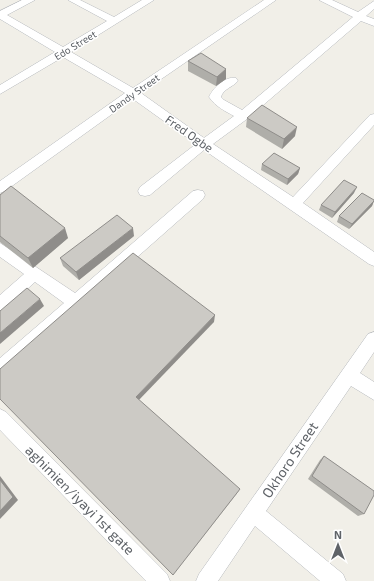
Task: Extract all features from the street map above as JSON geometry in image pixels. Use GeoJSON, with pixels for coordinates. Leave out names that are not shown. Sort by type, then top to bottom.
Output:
{"type":"FeatureCollection","features":[{"type":"Feature","properties":{"kind":"street"},"geometry":{"type":"LineString","coordinates":[[73,0],[114,21]]}},
{"type":"Feature","properties":{"kind":"street","name":"Edo Street"},"geometry":{"type":"LineString","coordinates":[[0,90],[149,0]]}},
{"type":"Feature","properties":{"kind":"street","name":"Dandy Street"},"geometry":{"type":"LineString","coordinates":[[0,188],[132,93],[271,0]]}},
{"type":"Feature","properties":{"kind":"street"},"geometry":{"type":"LineString","coordinates":[[324,0],[374,23]]}},
{"type":"Feature","properties":{"kind":"street"},"geometry":{"type":"LineString","coordinates":[[0,15],[26,1]]}},
{"type":"Feature","properties":{"kind":"street"},"geometry":{"type":"LineString","coordinates":[[145,191],[204,144],[243,116],[374,4]]}},
{"type":"Feature","properties":{"kind":"street","name":"Fred Ogbe"},"geometry":{"type":"LineString","coordinates":[[0,15],[132,93],[374,260]]}},
{"type":"Feature","properties":{"kind":"street"},"geometry":{"type":"LineString","coordinates":[[232,81],[218,91],[215,97],[220,103],[243,116]]}},
{"type":"Feature","properties":{"kind":"street"},"geometry":{"type":"LineString","coordinates":[[294,204],[374,118]]}},
{"type":"Feature","properties":{"kind":"street"},"geometry":{"type":"LineString","coordinates":[[0,368],[198,195]]}},
{"type":"Feature","properties":{"kind":"street"},"geometry":{"type":"LineString","coordinates":[[0,249],[75,302]]}},
{"type":"Feature","properties":{"kind":"street"},"geometry":{"type":"LineString","coordinates":[[0,304],[34,274]]}},
{"type":"Feature","properties":{"kind":"street","name":"Okhoro Street"},"geometry":{"type":"LineString","coordinates":[[206,581],[374,339]]}},
{"type":"Feature","properties":{"kind":"street"},"geometry":{"type":"LineString","coordinates":[[348,375],[374,392]]}},
{"type":"Feature","properties":{"kind":"street","name":"aghimien/iyayi 1st gate"},"geometry":{"type":"LineString","coordinates":[[0,418],[160,581]]}},
{"type":"Feature","properties":{"kind":"street"},"geometry":{"type":"LineString","coordinates":[[254,513],[336,581]]}},
{"type":"Feature","properties":{"kind":"building"},"geometry":{"type":"Polygon","coordinates":[[[201,53],[226,69],[217,77],[188,61],[201,53]]]}},
{"type":"Feature","properties":{"kind":"building"},"geometry":{"type":"Polygon","coordinates":[[[262,105],[297,127],[284,139],[247,118],[262,105]]]}},
{"type":"Feature","properties":{"kind":"building"},"geometry":{"type":"Polygon","coordinates":[[[274,153],[300,168],[288,179],[262,164],[274,153]]]}},
{"type":"Feature","properties":{"kind":"building"},"geometry":{"type":"Polygon","coordinates":[[[344,180],[357,187],[335,212],[321,205],[344,180]]]}},
{"type":"Feature","properties":{"kind":"building"},"geometry":{"type":"Polygon","coordinates":[[[11,186],[65,228],[28,258],[0,236],[0,195],[11,186]]]}},
{"type":"Feature","properties":{"kind":"building"},"geometry":{"type":"Polygon","coordinates":[[[362,193],[374,201],[352,224],[339,216],[362,193]]]}},
{"type":"Feature","properties":{"kind":"building"},"geometry":{"type":"Polygon","coordinates":[[[117,215],[133,228],[76,272],[60,258],[117,215]]]}},
{"type":"Feature","properties":{"kind":"building"},"geometry":{"type":"Polygon","coordinates":[[[133,253],[215,315],[136,397],[240,489],[173,575],[0,399],[0,369],[133,253]]]}},
{"type":"Feature","properties":{"kind":"building"},"geometry":{"type":"Polygon","coordinates":[[[27,288],[40,299],[0,333],[0,311],[27,288]]]}},
{"type":"Feature","properties":{"kind":"building"},"geometry":{"type":"Polygon","coordinates":[[[324,456],[374,491],[374,495],[364,514],[312,476],[324,456]]]}},
{"type":"Feature","properties":{"kind":"building"},"geometry":{"type":"Polygon","coordinates":[[[0,480],[13,497],[0,511],[0,480]]]}}]}
